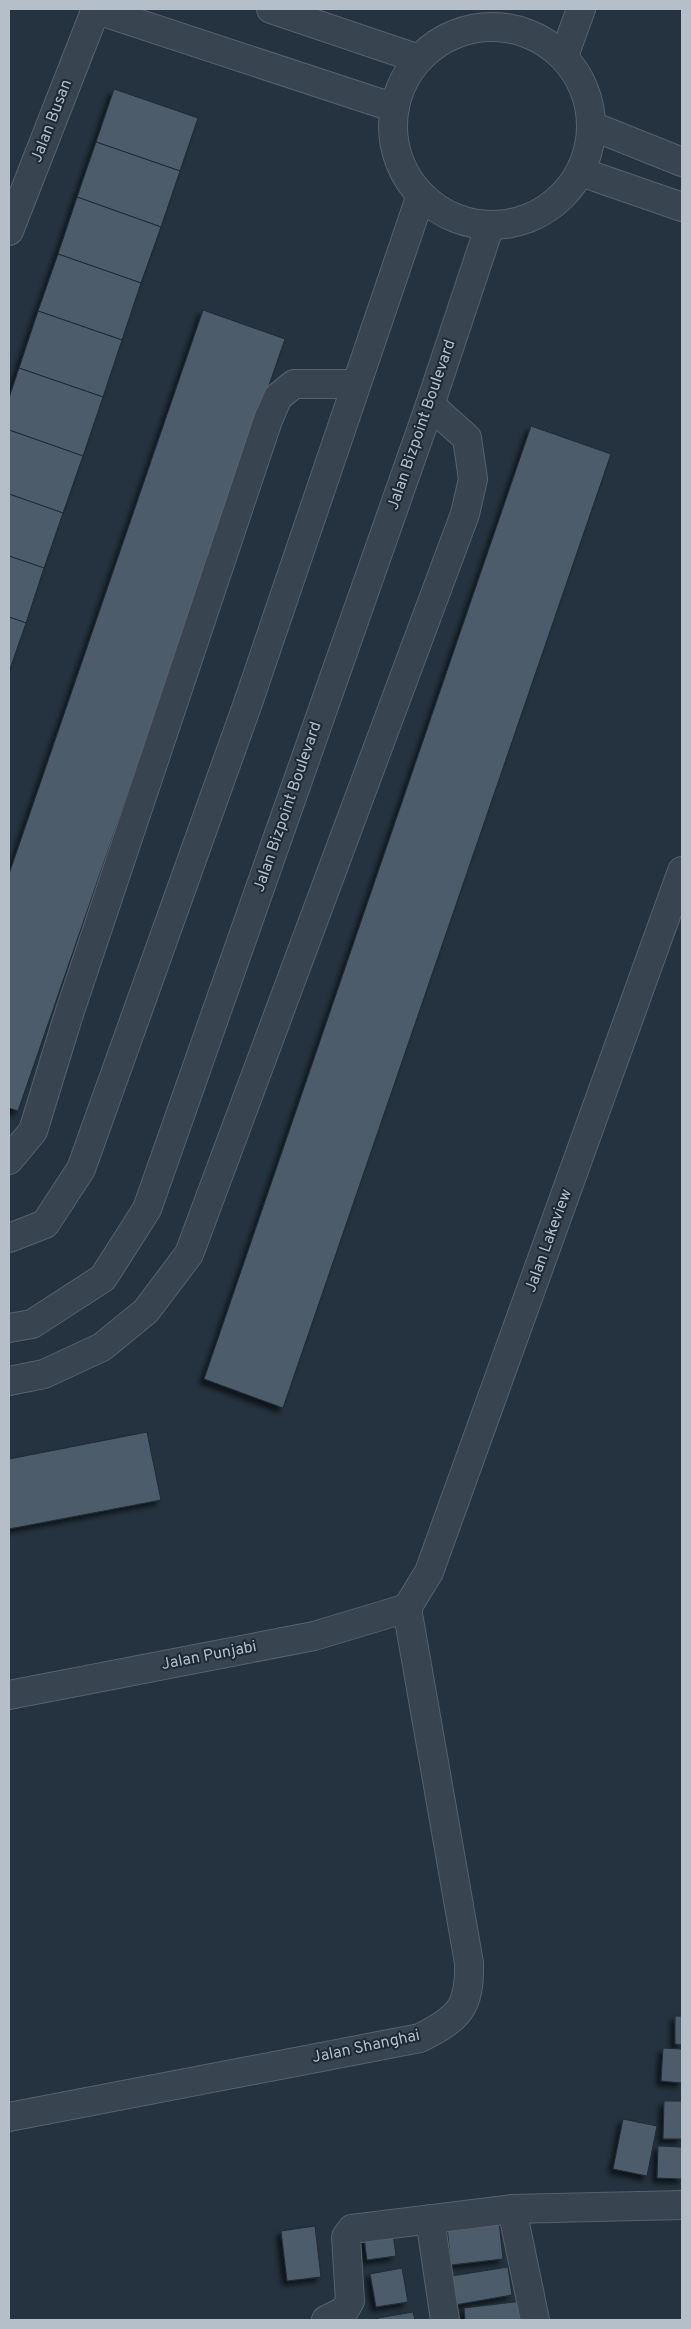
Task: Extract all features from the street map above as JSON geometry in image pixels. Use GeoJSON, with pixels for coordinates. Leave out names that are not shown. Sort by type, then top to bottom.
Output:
{"type":"FeatureCollection","features":[{"type":"Feature","properties":{"kind":"street"},"geometry":{"type":"LineString","coordinates":[[95,9],[395,108]]}},
{"type":"Feature","properties":{"kind":"street","name":"Jalan Busan"},"geometry":{"type":"LineString","coordinates":[[9,231],[95,9]]}},
{"type":"Feature","properties":{"kind":"street"},"geometry":{"type":"LineString","coordinates":[[271,9],[419,59]]}},
{"type":"Feature","properties":{"kind":"street"},"geometry":{"type":"LineString","coordinates":[[564,56],[581,9]]}},
{"type":"Feature","properties":{"kind":"street"},"geometry":{"type":"LineString","coordinates":[[484,18],[526,32],[564,56],[585,88],[592,126],[589,150],[581,172],[558,201],[526,220],[490,225],[452,217],[421,195],[403,169],[394,139],[395,108],[403,82],[419,59],[447,37],[484,18]]}},
{"type":"Feature","properties":{"kind":"street"},"geometry":{"type":"LineString","coordinates":[[592,126],[682,162]]}},
{"type":"Feature","properties":{"kind":"street"},"geometry":{"type":"LineString","coordinates":[[581,172],[682,207]]}},
{"type":"Feature","properties":{"kind":"street"},"geometry":{"type":"LineString","coordinates":[[9,1238],[45,1224],[82,1169],[248,703],[421,195]]}},
{"type":"Feature","properties":{"kind":"street","name":"Jalan Bizpoint Boulevard"},"geometry":{"type":"LineString","coordinates":[[9,1328],[32,1324],[103,1278],[147,1209],[430,405],[490,225]]}},
{"type":"Feature","properties":{"kind":"street"},"geometry":{"type":"LineString","coordinates":[[9,1160],[32,1130],[71,1007],[268,420],[278,397],[294,384],[356,384]]}},
{"type":"Feature","properties":{"kind":"street"},"geometry":{"type":"LineString","coordinates":[[9,1381],[44,1374],[102,1347],[146,1310],[189,1254],[465,514],[473,479],[467,438],[430,405]]}},
{"type":"Feature","properties":{"kind":"street","name":"Jalan Lakeview"},"geometry":{"type":"LineString","coordinates":[[407,1608],[429,1572],[682,871]]}},
{"type":"Feature","properties":{"kind":"street","name":"Jalan Punjabi"},"geometry":{"type":"LineString","coordinates":[[9,1695],[314,1636],[407,1608]]}},
{"type":"Feature","properties":{"kind":"street","name":"Jalan Shanghai"},"geometry":{"type":"LineString","coordinates":[[9,2116],[420,2038],[446,2025],[459,2011],[469,1989],[469,1963],[407,1608]]}},
{"type":"Feature","properties":{"kind":"street"},"geometry":{"type":"LineString","coordinates":[[326,2320],[344,2311],[350,2301],[346,2237],[352,2228],[512,2209],[682,2205]]}},
{"type":"Feature","properties":{"kind":"street"},"geometry":{"type":"LineString","coordinates":[[512,2209],[535,2320]]}},
{"type":"Feature","properties":{"kind":"street"},"geometry":{"type":"LineString","coordinates":[[430,2219],[445,2320]]}},
{"type":"Feature","properties":{"kind":"building"},"geometry":{"type":"Polygon","coordinates":[[[114,89],[198,118],[180,171],[96,142],[114,89]]]}},
{"type":"Feature","properties":{"kind":"building"},"geometry":{"type":"Polygon","coordinates":[[[96,142],[180,171],[161,227],[77,197],[96,142]]]}},
{"type":"Feature","properties":{"kind":"building"},"geometry":{"type":"Polygon","coordinates":[[[77,197],[161,227],[141,283],[58,254],[77,197]]]}},
{"type":"Feature","properties":{"kind":"building"},"geometry":{"type":"Polygon","coordinates":[[[58,254],[141,283],[122,340],[38,311],[58,254]]]}},
{"type":"Feature","properties":{"kind":"building"},"geometry":{"type":"Polygon","coordinates":[[[203,310],[285,339],[18,1111],[9,1108],[9,874],[203,310]]]}},
{"type":"Feature","properties":{"kind":"building"},"geometry":{"type":"Polygon","coordinates":[[[38,311],[122,340],[103,397],[19,368],[38,311]]]}},
{"type":"Feature","properties":{"kind":"building"},"geometry":{"type":"Polygon","coordinates":[[[19,368],[103,397],[83,456],[9,430],[9,398],[19,368]]]}},
{"type":"Feature","properties":{"kind":"building"},"geometry":{"type":"Polygon","coordinates":[[[531,426],[611,454],[283,1408],[204,1379],[531,426]]]}},
{"type":"Feature","properties":{"kind":"building"},"geometry":{"type":"Polygon","coordinates":[[[9,430],[83,456],[63,513],[9,494],[9,430]]]}},
{"type":"Feature","properties":{"kind":"building"},"geometry":{"type":"Polygon","coordinates":[[[9,494],[63,513],[44,568],[9,556],[9,494]]]}},
{"type":"Feature","properties":{"kind":"building"},"geometry":{"type":"Polygon","coordinates":[[[9,556],[44,568],[26,623],[9,617],[9,556]]]}},
{"type":"Feature","properties":{"kind":"building"},"geometry":{"type":"Polygon","coordinates":[[[9,617],[26,623],[9,672],[9,617]]]}},
{"type":"Feature","properties":{"kind":"building"},"geometry":{"type":"Polygon","coordinates":[[[147,1432],[161,1500],[9,1529],[9,1459],[147,1432]]]}},
{"type":"Feature","properties":{"kind":"building"},"geometry":{"type":"Polygon","coordinates":[[[675,2016],[682,2016],[682,2045],[675,2044],[675,2016]]]}},
{"type":"Feature","properties":{"kind":"building"},"geometry":{"type":"Polygon","coordinates":[[[663,2048],[682,2049],[682,2083],[661,2081],[663,2048]]]}},
{"type":"Feature","properties":{"kind":"building"},"geometry":{"type":"Polygon","coordinates":[[[664,2101],[682,2101],[682,2139],[663,2139],[664,2101]]]}},
{"type":"Feature","properties":{"kind":"building"},"geometry":{"type":"Polygon","coordinates":[[[623,2119],[657,2126],[647,2176],[613,2169],[623,2119]]]}},
{"type":"Feature","properties":{"kind":"building"},"geometry":{"type":"Polygon","coordinates":[[[658,2146],[682,2147],[682,2179],[657,2178],[658,2146]]]}},
{"type":"Feature","properties":{"kind":"building"},"geometry":{"type":"Polygon","coordinates":[[[499,2221],[503,2259],[451,2265],[447,2227],[499,2221]]]}},
{"type":"Feature","properties":{"kind":"building"},"geometry":{"type":"Polygon","coordinates":[[[315,2226],[321,2277],[287,2281],[281,2231],[315,2226]]]}},
{"type":"Feature","properties":{"kind":"building"},"geometry":{"type":"Polygon","coordinates":[[[392,2226],[396,2256],[367,2260],[363,2230],[392,2226]]]}},
{"type":"Feature","properties":{"kind":"building"},"geometry":{"type":"Polygon","coordinates":[[[508,2267],[512,2295],[449,2306],[445,2277],[508,2267]]]}},
{"type":"Feature","properties":{"kind":"building"},"geometry":{"type":"Polygon","coordinates":[[[402,2268],[408,2302],[376,2307],[370,2274],[402,2268]]]}},
{"type":"Feature","properties":{"kind":"building"},"geometry":{"type":"Polygon","coordinates":[[[522,2301],[525,2320],[465,2320],[464,2308],[522,2301]]]}},
{"type":"Feature","properties":{"kind":"building"},"geometry":{"type":"Polygon","coordinates":[[[413,2312],[415,2320],[378,2320],[378,2318],[413,2312]]]}}]}
